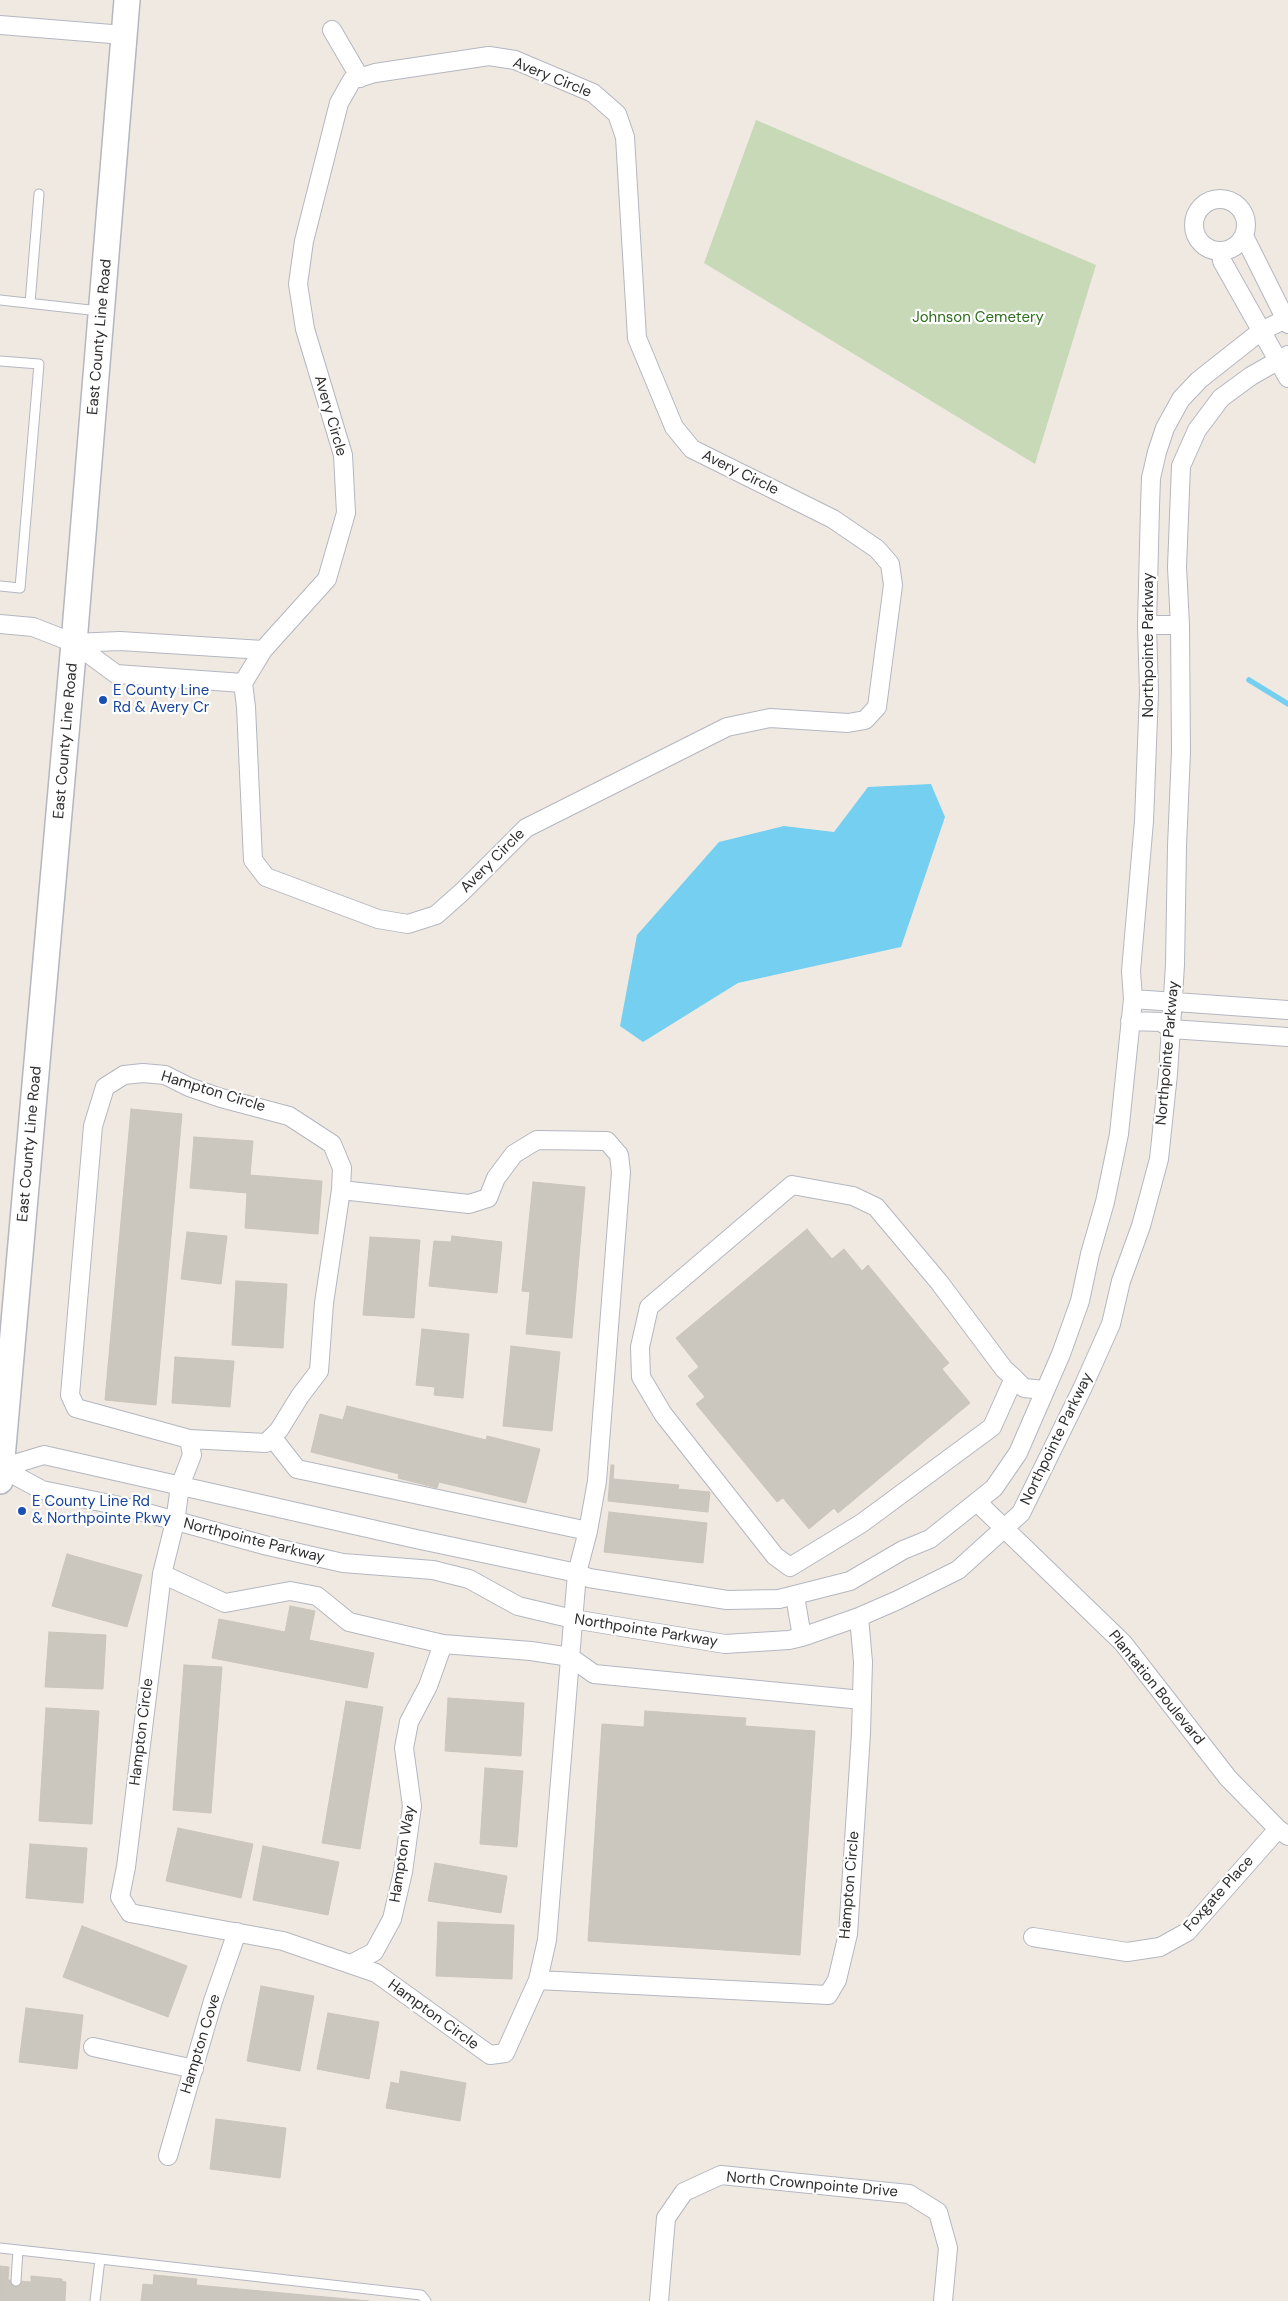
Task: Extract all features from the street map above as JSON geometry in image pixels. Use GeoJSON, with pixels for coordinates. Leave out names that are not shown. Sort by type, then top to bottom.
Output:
{"type":"FeatureCollection","features":[{"type":"Feature","properties":{"kind":"main road","name":"East County Line Road"},"geometry":{"type":"LineString","coordinates":[[1,1475],[74,643],[127,0]]}},
{"type":"Feature","properties":{"kind":"street"},"geometry":{"type":"LineString","coordinates":[[0,25],[124,35]]}},
{"type":"Feature","properties":{"kind":"street"},"geometry":{"type":"LineString","coordinates":[[332,30],[360,78]]}},
{"type":"Feature","properties":{"kind":"street","name":"Avery Circle"},"geometry":{"type":"LineString","coordinates":[[489,56],[515,60],[593,93],[617,114],[625,137],[637,338],[674,427],[692,448],[833,519],[877,548],[890,564],[893,585],[877,707],[866,720],[848,723],[770,718],[727,727],[526,828],[462,892],[436,915],[408,924],[378,919],[266,877],[253,860],[246,707],[243,683],[263,650],[327,579],[346,513],[343,455],[305,329],[298,284],[304,241],[340,103],[352,80],[375,73],[489,56]]}},
{"type":"Feature","properties":{"kind":"street"},"geometry":{"type":"LineString","coordinates":[[1224,199],[1233,202],[1242,211],[1247,225],[1244,236],[1235,247],[1222,252],[1205,246],[1198,240],[1194,222],[1198,211],[1205,204],[1214,200],[1224,199]]}},
{"type":"Feature","properties":{"kind":"street"},"geometry":{"type":"LineString","coordinates":[[1244,236],[1287,320]]}},
{"type":"Feature","properties":{"kind":"street"},"geometry":{"type":"LineString","coordinates":[[1222,252],[1222,261],[1262,330],[1283,358],[1288,378]]}},
{"type":"Feature","properties":{"kind":"street","name":"Northpointe Parkway"},"geometry":{"type":"LineString","coordinates":[[1,1475],[44,1455],[576,1573],[590,1578],[727,1600],[779,1599],[850,1581],[903,1550],[930,1539],[994,1488],[1018,1453],[1046,1390],[1080,1301],[1090,1254],[1105,1202],[1119,1134],[1133,999],[1131,971],[1144,821],[1148,742],[1151,478],[1165,428],[1181,399],[1199,380],[1262,330],[1287,320]]}},
{"type":"Feature","properties":{"kind":"street","name":"Northpointe Parkway"},"geometry":{"type":"LineString","coordinates":[[1,1475],[42,1490],[125,1507],[174,1522],[343,1563],[433,1570],[469,1579],[518,1606],[573,1619],[726,1644],[789,1640],[802,1637],[859,1617],[958,1570],[1021,1514],[1082,1389],[1111,1324],[1121,1281],[1141,1226],[1159,1159],[1173,1001],[1181,752],[1180,625],[1177,567],[1181,466],[1197,430],[1222,398],[1252,376],[1283,358]]}},
{"type":"Feature","properties":{"kind":"street"},"geometry":{"type":"LineString","coordinates":[[0,624],[33,627],[74,643],[116,674],[243,683]]}},
{"type":"Feature","properties":{"kind":"street"},"geometry":{"type":"LineString","coordinates":[[1148,625],[1180,625]]}},
{"type":"Feature","properties":{"kind":"street"},"geometry":{"type":"LineString","coordinates":[[74,643],[120,642],[263,650]]}},
{"type":"Feature","properties":{"kind":"street"},"geometry":{"type":"LineString","coordinates":[[1133,999],[1288,1010]]}},
{"type":"Feature","properties":{"kind":"street"},"geometry":{"type":"LineString","coordinates":[[1257,1034],[1260,1008]]}},
{"type":"Feature","properties":{"kind":"street"},"geometry":{"type":"LineString","coordinates":[[1130,1021],[1162,1022],[1171,1028],[1288,1037]]}},
{"type":"Feature","properties":{"kind":"street","name":"Hampton Circle"},"geometry":{"type":"LineString","coordinates":[[143,1073],[164,1075],[189,1087],[221,1098],[289,1116],[332,1144],[342,1168],[341,1190],[324,1303],[319,1371],[300,1396],[279,1430],[272,1437],[266,1443],[189,1439],[76,1408],[70,1396],[93,1126],[105,1087],[124,1075],[143,1073]]}},
{"type":"Feature","properties":{"kind":"street"},"geometry":{"type":"LineString","coordinates":[[341,1190],[469,1204],[488,1198],[496,1178],[514,1154],[537,1140],[607,1141],[618,1154],[622,1172],[597,1481],[588,1531],[576,1573],[547,1940],[538,1980]]}},
{"type":"Feature","properties":{"kind":"street"},"geometry":{"type":"LineString","coordinates":[[1014,1378],[992,1427],[862,1523],[790,1566],[775,1556],[663,1414],[641,1377],[640,1347],[648,1307],[792,1185],[853,1196],[876,1207],[939,1282],[1004,1368],[1014,1378],[1024,1388],[1046,1390]]}},
{"type":"Feature","properties":{"kind":"street"},"geometry":{"type":"LineString","coordinates":[[272,1437],[297,1468],[588,1531]]}},
{"type":"Feature","properties":{"kind":"street","name":"Hampton Circle"},"geometry":{"type":"LineString","coordinates":[[189,1439],[192,1455],[180,1486],[162,1574],[126,1867],[120,1896],[130,1912],[282,1941],[376,1973],[490,2055],[505,2053],[538,1980],[828,1995],[837,1980],[848,1934],[862,1700],[863,1662],[859,1617]]}},
{"type":"Feature","properties":{"kind":"street","name":"Plantation Boulevard"},"geometry":{"type":"LineString","coordinates":[[977,1502],[1123,1643],[1228,1778],[1283,1832]]}},
{"type":"Feature","properties":{"kind":"street"},"geometry":{"type":"LineString","coordinates":[[162,1574],[225,1602],[290,1591],[317,1596],[349,1622],[443,1644],[532,1651],[570,1657],[594,1674],[862,1700]]}},
{"type":"Feature","properties":{"kind":"street"},"geometry":{"type":"LineString","coordinates":[[795,1596],[802,1637]]}},
{"type":"Feature","properties":{"kind":"street","name":"Hampton Way"},"geometry":{"type":"LineString","coordinates":[[351,1964],[374,1952],[392,1919],[403,1872],[412,1806],[404,1748],[409,1722],[428,1686],[443,1644]]}},
{"type":"Feature","properties":{"kind":"street","name":"Foxgate Place"},"geometry":{"type":"LineString","coordinates":[[1033,1937],[1127,1952],[1160,1947],[1187,1932],[1283,1832]]}},
{"type":"Feature","properties":{"kind":"street","name":"Hampton Cove"},"geometry":{"type":"LineString","coordinates":[[168,2156],[213,2001],[237,1932]]}},
{"type":"Feature","properties":{"kind":"street"},"geometry":{"type":"LineString","coordinates":[[93,2047],[194,2069]]}},
{"type":"Feature","properties":{"kind":"street","name":"North Crownpointe Drive"},"geometry":{"type":"LineString","coordinates":[[658,2301],[666,2218],[684,2192],[721,2175],[909,2194],[938,2212],[948,2248],[943,2301]]}},
{"type":"Feature","properties":{"kind":"lane"},"geometry":{"type":"LineString","coordinates":[[30,303],[39,194]]}},
{"type":"Feature","properties":{"kind":"lane"},"geometry":{"type":"LineString","coordinates":[[0,300],[102,311]]}},
{"type":"Feature","properties":{"kind":"lane"},"geometry":{"type":"LineString","coordinates":[[0,361],[39,364],[20,588],[0,586]]}},
{"type":"Feature","properties":{"kind":"lane"},"geometry":{"type":"LineString","coordinates":[[0,2248],[421,2295],[426,2301]]}},
{"type":"Feature","properties":{"kind":"lane"},"geometry":{"type":"LineString","coordinates":[[16,2281],[18,2250]]}},
{"type":"Feature","properties":{"kind":"lane"},"geometry":{"type":"LineString","coordinates":[[95,2301],[100,2259]]}},
{"type":"Feature","properties":{"kind":"green space","name":"Johnson Cemetery"},"geometry":{"type":"Polygon","coordinates":[[[756,120],[1096,265],[1035,464],[704,263],[756,120]]]}},
{"type":"Feature","properties":{"kind":"water"},"geometry":{"type":"Polygon","coordinates":[[[931,784],[945,817],[901,947],[738,983],[643,1042],[620,1026],[637,935],[719,842],[784,826],[834,832],[868,787],[931,784]]]}},
{"type":"Feature","properties":{"kind":"building"},"geometry":{"type":"Polygon","coordinates":[[[131,1109],[182,1114],[156,1405],[105,1400],[131,1109]]]}},
{"type":"Feature","properties":{"kind":"building"},"geometry":{"type":"Polygon","coordinates":[[[194,1137],[253,1141],[250,1175],[322,1181],[318,1234],[245,1228],[247,1193],[190,1188],[194,1137]]]}},
{"type":"Feature","properties":{"kind":"building"},"geometry":{"type":"Polygon","coordinates":[[[533,1182],[585,1187],[572,1338],[526,1334],[530,1292],[522,1291],[533,1182]]]}},
{"type":"Feature","properties":{"kind":"building"},"geometry":{"type":"Polygon","coordinates":[[[807,1229],[832,1259],[844,1249],[862,1271],[868,1265],[949,1363],[942,1369],[970,1403],[838,1513],[834,1508],[809,1529],[783,1498],[777,1502],[696,1404],[705,1397],[688,1376],[699,1367],[676,1338],[807,1229]]]}},
{"type":"Feature","properties":{"kind":"building"},"geometry":{"type":"Polygon","coordinates":[[[187,1232],[227,1236],[221,1284],[181,1279],[187,1232]]]}},
{"type":"Feature","properties":{"kind":"building"},"geometry":{"type":"Polygon","coordinates":[[[452,1236],[502,1242],[497,1293],[429,1286],[434,1241],[451,1242],[452,1236]]]}},
{"type":"Feature","properties":{"kind":"building"},"geometry":{"type":"Polygon","coordinates":[[[370,1237],[420,1240],[414,1318],[363,1315],[370,1237]]]}},
{"type":"Feature","properties":{"kind":"building"},"geometry":{"type":"Polygon","coordinates":[[[236,1281],[287,1284],[283,1348],[232,1345],[236,1281]]]}},
{"type":"Feature","properties":{"kind":"building"},"geometry":{"type":"Polygon","coordinates":[[[422,1329],[469,1334],[463,1398],[434,1395],[435,1387],[416,1385],[422,1329]]]}},
{"type":"Feature","properties":{"kind":"building"},"geometry":{"type":"Polygon","coordinates":[[[511,1346],[560,1352],[552,1431],[503,1426],[511,1346]]]}},
{"type":"Feature","properties":{"kind":"building"},"geometry":{"type":"Polygon","coordinates":[[[175,1357],[234,1361],[230,1407],[172,1403],[175,1357]]]}},
{"type":"Feature","properties":{"kind":"building"},"geometry":{"type":"Polygon","coordinates":[[[347,1406],[486,1440],[487,1436],[540,1449],[526,1503],[439,1482],[437,1488],[398,1478],[399,1474],[311,1452],[320,1414],[343,1420],[347,1406]]]}},
{"type":"Feature","properties":{"kind":"building"},"geometry":{"type":"Polygon","coordinates":[[[611,1465],[614,1465],[613,1479],[679,1485],[678,1489],[710,1492],[708,1512],[608,1501],[611,1465]]]}},
{"type":"Feature","properties":{"kind":"building"},"geometry":{"type":"Polygon","coordinates":[[[609,1512],[707,1523],[703,1563],[604,1552],[609,1512]]]}},
{"type":"Feature","properties":{"kind":"building"},"geometry":{"type":"Polygon","coordinates":[[[67,1554],[142,1575],[127,1627],[52,1606],[67,1554]]]}},
{"type":"Feature","properties":{"kind":"building"},"geometry":{"type":"Polygon","coordinates":[[[290,1606],[315,1611],[309,1640],[374,1653],[367,1688],[212,1658],[219,1619],[285,1632],[290,1606]]]}},
{"type":"Feature","properties":{"kind":"building"},"geometry":{"type":"Polygon","coordinates":[[[49,1632],[106,1635],[103,1689],[45,1687],[49,1632]]]}},
{"type":"Feature","properties":{"kind":"building"},"geometry":{"type":"Polygon","coordinates":[[[184,1665],[222,1667],[211,1813],[173,1810],[184,1665]]]}},
{"type":"Feature","properties":{"kind":"building"},"geometry":{"type":"Polygon","coordinates":[[[448,1698],[524,1703],[521,1756],[445,1751],[448,1698]]]}},
{"type":"Feature","properties":{"kind":"building"},"geometry":{"type":"Polygon","coordinates":[[[346,1701],[383,1707],[360,1849],[322,1843],[346,1701]]]}},
{"type":"Feature","properties":{"kind":"building"},"geometry":{"type":"Polygon","coordinates":[[[46,1708],[99,1711],[92,1824],[39,1821],[46,1708]]]}},
{"type":"Feature","properties":{"kind":"building"},"geometry":{"type":"Polygon","coordinates":[[[645,1711],[746,1718],[745,1726],[815,1731],[800,1955],[588,1941],[602,1724],[644,1727],[645,1711]]]}},
{"type":"Feature","properties":{"kind":"building"},"geometry":{"type":"Polygon","coordinates":[[[485,1768],[523,1771],[517,1847],[480,1844],[485,1768]]]}},
{"type":"Feature","properties":{"kind":"building"},"geometry":{"type":"Polygon","coordinates":[[[178,1828],[253,1844],[241,1898],[166,1881],[178,1828]]]}},
{"type":"Feature","properties":{"kind":"building"},"geometry":{"type":"Polygon","coordinates":[[[30,1844],[87,1848],[83,1903],[26,1898],[30,1844]]]}},
{"type":"Feature","properties":{"kind":"building"},"geometry":{"type":"Polygon","coordinates":[[[263,1846],[339,1862],[328,1915],[253,1900],[263,1846]]]}},
{"type":"Feature","properties":{"kind":"building"},"geometry":{"type":"Polygon","coordinates":[[[435,1863],[507,1876],[501,1913],[428,1901],[435,1863]]]}},
{"type":"Feature","properties":{"kind":"building"},"geometry":{"type":"Polygon","coordinates":[[[438,1922],[514,1925],[512,1979],[436,1976],[438,1922]]]}},
{"type":"Feature","properties":{"kind":"building"},"geometry":{"type":"Polygon","coordinates":[[[82,1926],[187,1966],[168,2017],[63,1977],[82,1926]]]}},
{"type":"Feature","properties":{"kind":"building"},"geometry":{"type":"Polygon","coordinates":[[[261,1986],[314,1996],[300,2071],[247,2061],[261,1986]]]}},
{"type":"Feature","properties":{"kind":"building"},"geometry":{"type":"Polygon","coordinates":[[[26,2008],[83,2015],[77,2069],[19,2062],[26,2008]]]}},
{"type":"Feature","properties":{"kind":"building"},"geometry":{"type":"Polygon","coordinates":[[[328,2013],[379,2022],[369,2079],[317,2069],[328,2013]]]}},
{"type":"Feature","properties":{"kind":"building"},"geometry":{"type":"Polygon","coordinates":[[[401,2071],[466,2083],[460,2121],[386,2108],[391,2082],[399,2084],[401,2071]]]}},
{"type":"Feature","properties":{"kind":"building"},"geometry":{"type":"Polygon","coordinates":[[[216,2119],[286,2128],[280,2178],[210,2169],[216,2119]]]}},
{"type":"Feature","properties":{"kind":"building"},"geometry":{"type":"Polygon","coordinates":[[[0,2266],[9,2267],[8,2280],[31,2282],[31,2276],[62,2279],[62,2281],[66,2282],[65,2301],[0,2301],[0,2266]]]}},
{"type":"Feature","properties":{"kind":"building"},"geometry":{"type":"Polygon","coordinates":[[[154,2275],[197,2279],[196,2285],[369,2301],[141,2301],[143,2284],[153,2285],[154,2275]]]}},
{"type":"Feature","properties":{"kind":"waterway"},"geometry":{"type":"LineString","coordinates":[[1249,680],[1288,704]]}},
{"type":"Feature","properties":{"kind":"place","name":"E County Line Rd & Avery Cr"},"geometry":{"type":"Point","coordinates":[103,700]}},
{"type":"Feature","properties":{"kind":"place","name":"E County Line Rd & Northpointe Pkwy"},"geometry":{"type":"Point","coordinates":[22,1511]}}]}
